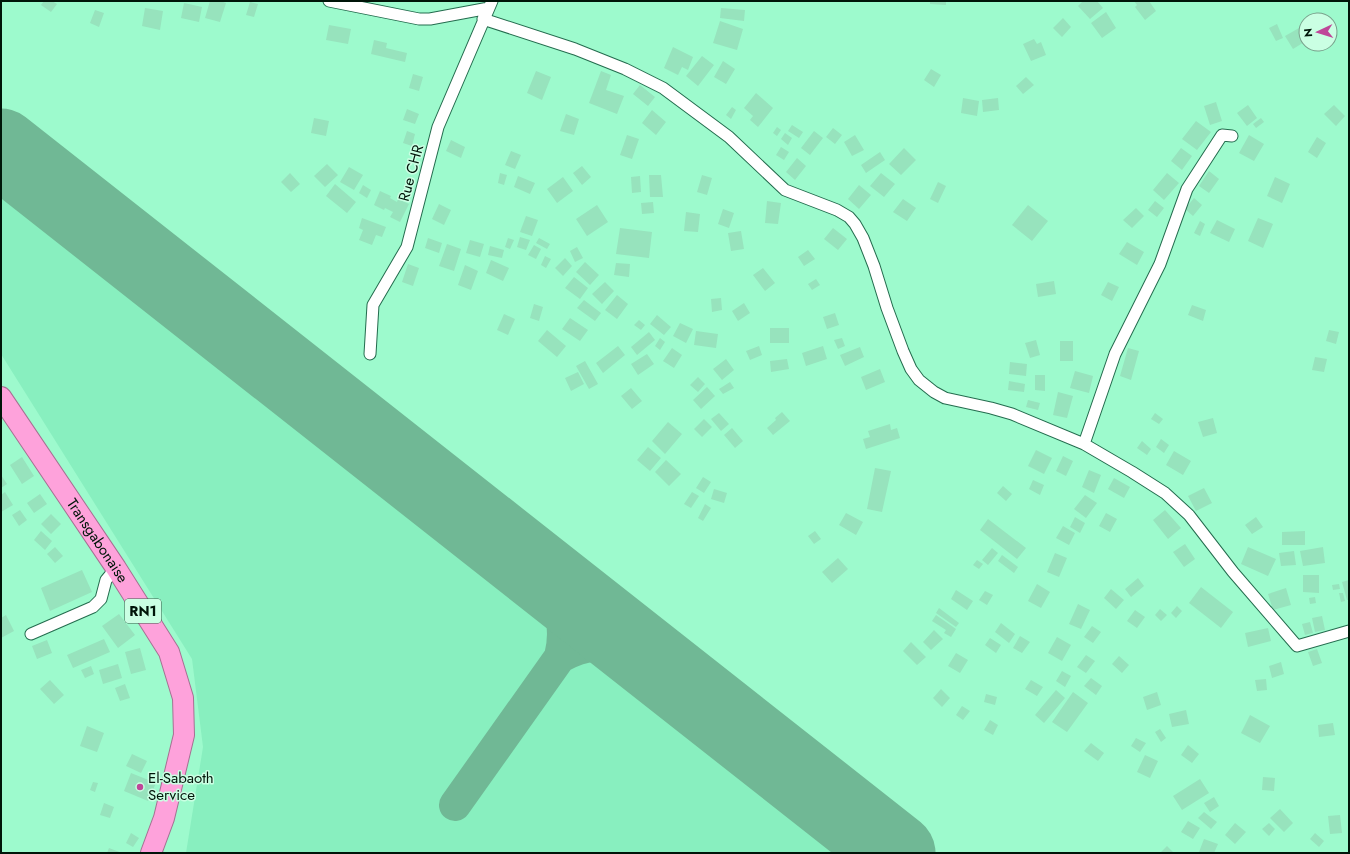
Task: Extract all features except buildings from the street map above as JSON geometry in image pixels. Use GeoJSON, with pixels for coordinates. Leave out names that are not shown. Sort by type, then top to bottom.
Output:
{"type":"FeatureCollection","features":[{"type":"Feature","properties":{"kind":"highway","name":"Transgabonaise"},"geometry":{"type":"LineString","coordinates":[[1,397],[116,568],[169,652],[183,698],[184,735],[164,818],[151,853]]}},
{"type":"Feature","properties":{"kind":"street"},"geometry":{"type":"LineString","coordinates":[[329,1],[419,19],[448,16],[490,4]]}},
{"type":"Feature","properties":{"kind":"street","name":"Rue CHR"},"geometry":{"type":"LineString","coordinates":[[370,354],[373,305],[407,247],[438,127],[490,4]]}},
{"type":"Feature","properties":{"kind":"street"},"geometry":{"type":"LineString","coordinates":[[483,19],[575,49],[625,69],[663,88],[729,137],[786,190],[837,210],[849,217],[863,238],[874,266],[886,308],[911,369],[919,380],[934,392],[945,398],[1012,414],[1084,444],[1132,472],[1165,494],[1189,515],[1234,572],[1296,646],[1349,631]]}},
{"type":"Feature","properties":{"kind":"street"},"geometry":{"type":"LineString","coordinates":[[1084,444],[1115,354],[1160,264],[1187,189],[1222,135],[1232,136]]}},
{"type":"Feature","properties":{"kind":"street"},"geometry":{"type":"LineString","coordinates":[[31,634],[93,607],[101,599],[106,580],[116,568]]}},
{"type":"Feature","properties":{"kind":"shaded area"},"geometry":{"type":"Polygon","coordinates":[[[1,113],[99,194],[931,853],[186,853],[203,747],[192,659],[1,354],[1,113]]]}},
{"type":"Feature","properties":{"kind":"taxiway"},"geometry":{"type":"LineString","coordinates":[[455,805],[560,657],[563,626],[561,616],[547,578]]}},
{"type":"Feature","properties":{"kind":"taxiway"},"geometry":{"type":"LineString","coordinates":[[560,657],[581,648],[599,645],[639,651]]}},
{"type":"Feature","properties":{"kind":"runway"},"geometry":{"type":"LineString","coordinates":[[1,148],[896,853]]}},
{"type":"Feature","properties":{"kind":"place","name":"El-Sabaoth Service"},"geometry":{"type":"Point","coordinates":[140,787]}}]}
